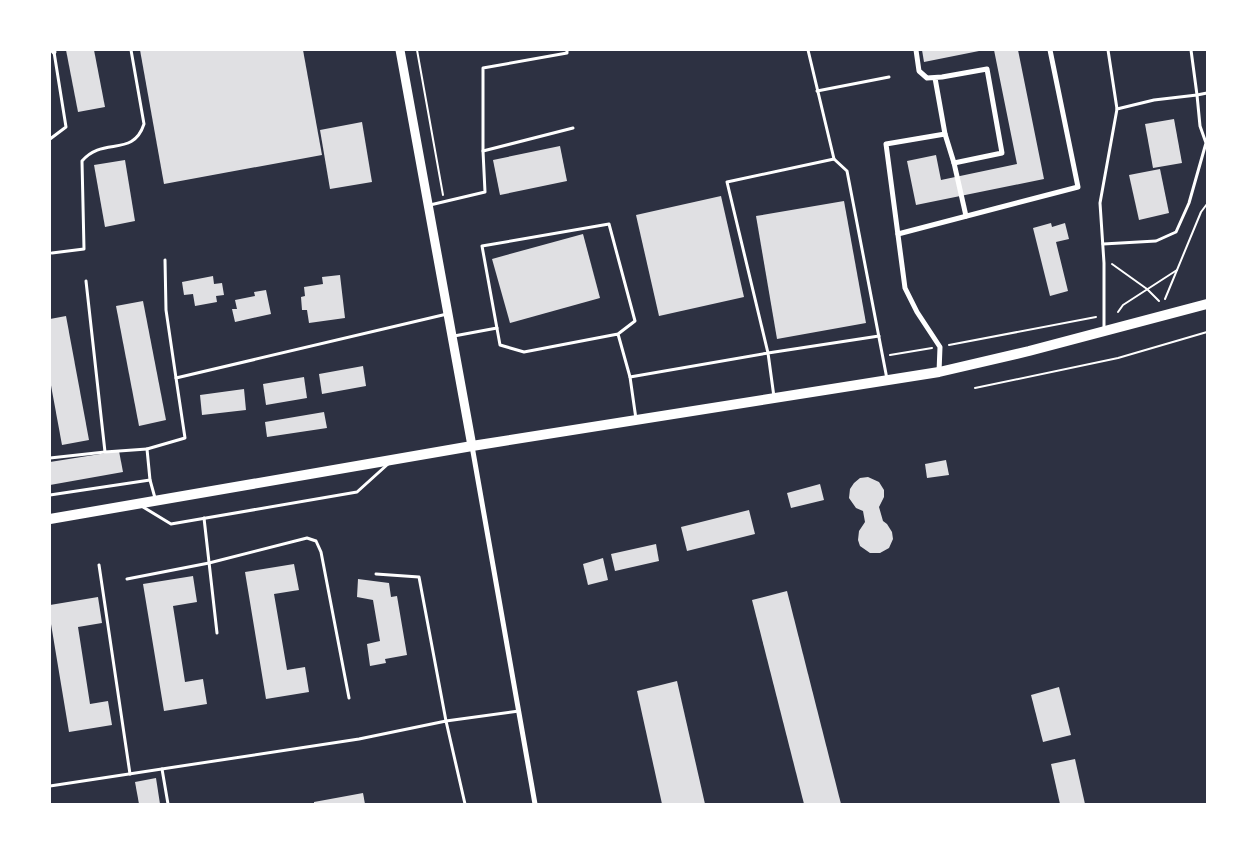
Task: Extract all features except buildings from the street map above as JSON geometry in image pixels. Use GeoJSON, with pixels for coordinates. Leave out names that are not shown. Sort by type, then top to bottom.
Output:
{"type":"FeatureCollection","features":[{"type":"Feature","properties":{"kind":"main road"},"geometry":{"type":"LineString","coordinates":[[50,519],[472,446],[939,372],[1104,332],[1207,304]]}},
{"type":"Feature","properties":{"kind":"street"},"geometry":{"type":"LineString","coordinates":[[400,50],[535,804]]}},
{"type":"Feature","properties":{"kind":"street"},"geometry":{"type":"LineString","coordinates":[[916,50],[919,71],[927,78],[987,69],[1002,153],[954,163]]}},
{"type":"Feature","properties":{"kind":"street"},"geometry":{"type":"LineString","coordinates":[[898,234],[1078,187],[1050,50]]}},
{"type":"Feature","properties":{"kind":"street"},"geometry":{"type":"LineString","coordinates":[[935,78],[945,134],[954,163],[966,216]]}},
{"type":"Feature","properties":{"kind":"street"},"geometry":{"type":"LineString","coordinates":[[939,372],[940,347],[917,312],[905,288],[886,144],[945,134]]}},
{"type":"Feature","properties":{"kind":"lane"},"geometry":{"type":"LineString","coordinates":[[52,253],[84,249],[82,161],[89,153],[100,148],[133,142],[141,133],[144,124],[131,50]]}},
{"type":"Feature","properties":{"kind":"lane"},"geometry":{"type":"LineString","coordinates":[[429,205],[485,192],[483,68],[567,53],[567,50]]}},
{"type":"Feature","properties":{"kind":"lane"},"geometry":{"type":"LineString","coordinates":[[808,50],[834,160],[847,171],[887,380]]}},
{"type":"Feature","properties":{"kind":"lane"},"geometry":{"type":"LineString","coordinates":[[1104,332],[1104,258],[1100,203],[1117,109],[1108,50]]}},
{"type":"Feature","properties":{"kind":"lane"},"geometry":{"type":"LineString","coordinates":[[1103,244],[1156,241],[1176,232],[1189,203],[1206,143],[1200,126],[1191,50]]}},
{"type":"Feature","properties":{"kind":"lane"},"geometry":{"type":"LineString","coordinates":[[50,139],[66,127],[53,51]]}},
{"type":"Feature","properties":{"kind":"lane"},"geometry":{"type":"LineString","coordinates":[[817,91],[889,77]]}},
{"type":"Feature","properties":{"kind":"lane"},"geometry":{"type":"LineString","coordinates":[[1117,109],[1154,100],[1207,93]]}},
{"type":"Feature","properties":{"kind":"lane"},"geometry":{"type":"LineString","coordinates":[[484,151],[573,128]]}},
{"type":"Feature","properties":{"kind":"lane"},"geometry":{"type":"LineString","coordinates":[[774,398],[768,353],[727,182],[834,160]]}},
{"type":"Feature","properties":{"kind":"lane"},"geometry":{"type":"LineString","coordinates":[[609,224],[635,321],[618,334],[524,352],[500,345],[482,246],[609,224]]}},
{"type":"Feature","properties":{"kind":"lane"},"geometry":{"type":"LineString","coordinates":[[50,458],[147,450],[185,438],[166,310],[165,260]]}},
{"type":"Feature","properties":{"kind":"lane"},"geometry":{"type":"LineString","coordinates":[[86,281],[106,452]]}},
{"type":"Feature","properties":{"kind":"lane"},"geometry":{"type":"LineString","coordinates":[[176,378],[448,314]]}},
{"type":"Feature","properties":{"kind":"lane"},"geometry":{"type":"LineString","coordinates":[[452,336],[497,328]]}},
{"type":"Feature","properties":{"kind":"lane"},"geometry":{"type":"LineString","coordinates":[[618,334],[630,377],[636,420]]}},
{"type":"Feature","properties":{"kind":"lane"},"geometry":{"type":"LineString","coordinates":[[630,377],[879,336]]}},
{"type":"Feature","properties":{"kind":"lane"},"geometry":{"type":"LineString","coordinates":[[147,450],[150,480],[156,501]]}},
{"type":"Feature","properties":{"kind":"lane"},"geometry":{"type":"LineString","coordinates":[[138,504],[171,524],[357,492],[393,460]]}},
{"type":"Feature","properties":{"kind":"lane"},"geometry":{"type":"LineString","coordinates":[[50,495],[150,480]]}},
{"type":"Feature","properties":{"kind":"lane"},"geometry":{"type":"LineString","coordinates":[[204,518],[217,634]]}},
{"type":"Feature","properties":{"kind":"lane"},"geometry":{"type":"LineString","coordinates":[[126,579],[209,563],[307,538],[316,541],[321,552],[349,698]]}},
{"type":"Feature","properties":{"kind":"lane"},"geometry":{"type":"LineString","coordinates":[[99,566],[130,774]]}},
{"type":"Feature","properties":{"kind":"lane"},"geometry":{"type":"LineString","coordinates":[[376,574],[419,577],[446,721],[465,804]]}},
{"type":"Feature","properties":{"kind":"lane"},"geometry":{"type":"LineString","coordinates":[[50,786],[359,739],[446,721],[518,711]]}},
{"type":"Feature","properties":{"kind":"lane"},"geometry":{"type":"LineString","coordinates":[[162,769],[168,804]]}},
{"type":"Feature","properties":{"kind":"path"},"geometry":{"type":"LineString","coordinates":[[417,50],[444,201]]}},
{"type":"Feature","properties":{"kind":"path"},"geometry":{"type":"LineString","coordinates":[[1165,299],[1201,212],[1207,204]]}},
{"type":"Feature","properties":{"kind":"path"},"geometry":{"type":"LineString","coordinates":[[1104,258],[1147,288],[1159,301]]}},
{"type":"Feature","properties":{"kind":"path"},"geometry":{"type":"LineString","coordinates":[[1118,312],[1123,305],[1177,270]]}},
{"type":"Feature","properties":{"kind":"path"},"geometry":{"type":"LineString","coordinates":[[883,356],[1104,316]]}},
{"type":"Feature","properties":{"kind":"path"},"geometry":{"type":"LineString","coordinates":[[976,388],[1118,358],[1206,333]]}}]}
